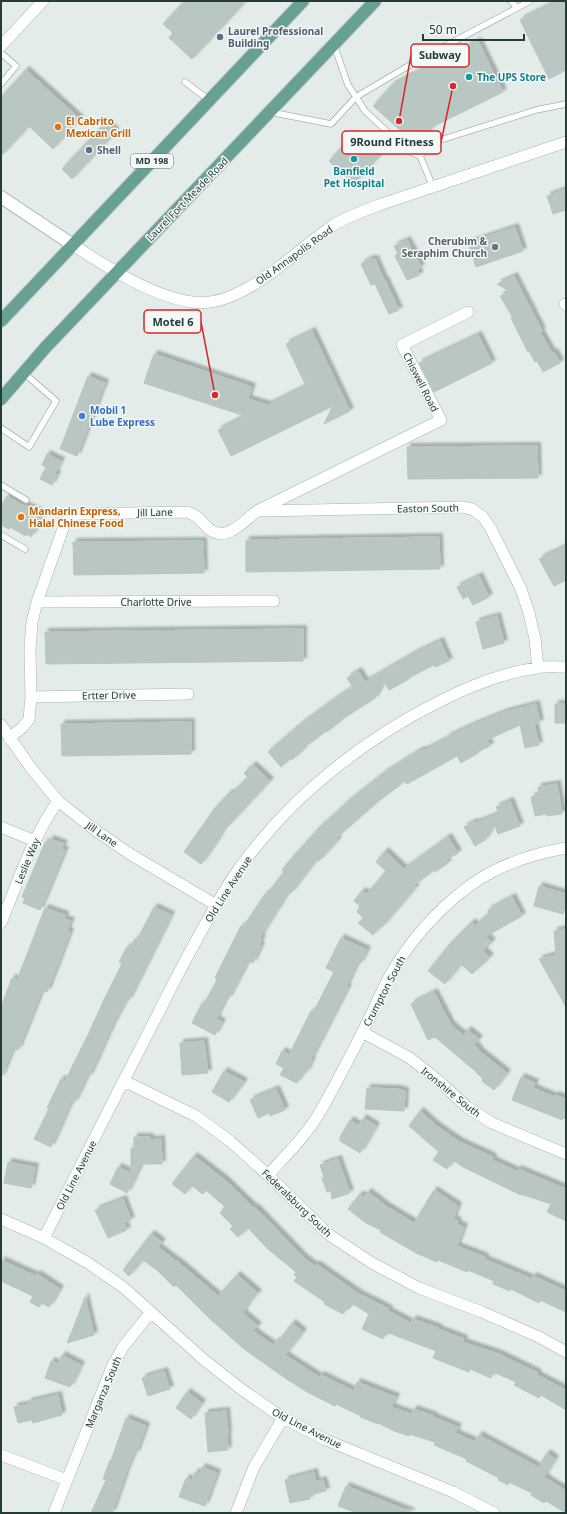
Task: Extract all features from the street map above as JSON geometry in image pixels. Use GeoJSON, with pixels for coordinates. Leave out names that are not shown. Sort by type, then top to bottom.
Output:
{"type":"FeatureCollection","features":[{"type":"Feature","properties":{"kind":"main road","name":"MD 198"},"geometry":{"type":"LineString","coordinates":[[1,321],[303,1]]}},
{"type":"Feature","properties":{"kind":"main road","name":"Laurel Fort Meade Road"},"geometry":{"type":"LineString","coordinates":[[1,399],[45,348],[375,1]]}},
{"type":"Feature","properties":{"kind":"street"},"geometry":{"type":"LineString","coordinates":[[1,46],[43,1]]}},
{"type":"Feature","properties":{"kind":"street","name":"Old Annapolis Road"},"geometry":{"type":"LineString","coordinates":[[73,245],[117,273],[167,296],[193,303],[211,302],[237,295],[263,279],[333,225],[379,205],[566,142]]}},
{"type":"Feature","properties":{"kind":"street"},"geometry":{"type":"LineString","coordinates":[[1,197],[73,245]]}},
{"type":"Feature","properties":{"kind":"street","name":"Chiswell Road"},"geometry":{"type":"LineString","coordinates":[[440,420],[402,345],[468,312]]}},
{"type":"Feature","properties":{"kind":"street","name":"Jill Lane"},"geometry":{"type":"LineString","coordinates":[[9,738],[23,727],[29,719],[31,697],[30,649],[32,622],[37,602],[65,523],[72,516],[79,514],[187,512],[198,516],[209,529],[215,533],[232,532],[257,511],[440,420]]}},
{"type":"Feature","properties":{"kind":"street","name":"Easton South"},"geometry":{"type":"LineString","coordinates":[[257,511],[462,507],[472,509],[483,517],[491,529],[521,588],[535,639],[538,668]]}},
{"type":"Feature","properties":{"kind":"street","name":"Charlotte Drive"},"geometry":{"type":"LineString","coordinates":[[37,602],[274,601]]}},
{"type":"Feature","properties":{"kind":"street","name":"Old Line Avenue"},"geometry":{"type":"LineString","coordinates":[[44,1238],[186,958],[240,866],[269,831],[304,795],[338,766],[384,732],[430,706],[471,687],[507,675],[538,668],[566,667]]}},
{"type":"Feature","properties":{"kind":"street","name":"Ertter Drive"},"geometry":{"type":"LineString","coordinates":[[31,697],[188,694]]}},
{"type":"Feature","properties":{"kind":"street","name":"Jill Lane"},"geometry":{"type":"LineString","coordinates":[[1,725],[31,768],[58,801],[95,830],[130,854],[216,905]]}},
{"type":"Feature","properties":{"kind":"street","name":"Leslie Way"},"geometry":{"type":"LineString","coordinates":[[1,923],[35,840],[45,820],[58,801]]}},
{"type":"Feature","properties":{"kind":"street"},"geometry":{"type":"LineString","coordinates":[[1,827],[35,840]]}},
{"type":"Feature","properties":{"kind":"street","name":"Crumpton South"},"geometry":{"type":"LineString","coordinates":[[268,1175],[302,1138],[319,1113],[392,972],[412,941],[438,913],[464,890],[499,868],[543,852],[566,848]]}},
{"type":"Feature","properties":{"kind":"street","name":"Ironshire South"},"geometry":{"type":"LineString","coordinates":[[362,1032],[410,1058],[440,1082],[467,1107],[492,1123],[566,1154]]}},
{"type":"Feature","properties":{"kind":"street","name":"Federalsburg South"},"geometry":{"type":"LineString","coordinates":[[124,1081],[196,1116],[230,1141],[268,1175],[328,1234],[372,1263],[419,1288],[482,1312],[538,1337],[566,1352]]}},
{"type":"Feature","properties":{"kind":"street","name":"Old Line Avenue"},"geometry":{"type":"LineString","coordinates":[[1,1219],[44,1238],[88,1263],[123,1287],[203,1359],[241,1389],[284,1418],[326,1440],[453,1492],[494,1513]]}},
{"type":"Feature","properties":{"kind":"street","name":"Marganza South"},"geometry":{"type":"LineString","coordinates":[[54,1513],[112,1367],[123,1347],[152,1312]]}},
{"type":"Feature","properties":{"kind":"street"},"geometry":{"type":"LineString","coordinates":[[236,1513],[254,1467],[284,1418]]}},
{"type":"Feature","properties":{"kind":"street"},"geometry":{"type":"LineString","coordinates":[[1,1455],[67,1480]]}},
{"type":"Feature","properties":{"kind":"lane"},"geometry":{"type":"LineString","coordinates":[[511,1],[517,8]]}},
{"type":"Feature","properties":{"kind":"lane"},"geometry":{"type":"LineString","coordinates":[[270,112],[331,124],[356,97],[415,62],[530,1]]}},
{"type":"Feature","properties":{"kind":"lane"},"geometry":{"type":"LineString","coordinates":[[334,45],[348,85],[365,111],[408,151],[420,156],[432,187]]}},
{"type":"Feature","properties":{"kind":"lane"},"geometry":{"type":"LineString","coordinates":[[1,53],[16,66],[1,84]]}},
{"type":"Feature","properties":{"kind":"lane"},"geometry":{"type":"LineString","coordinates":[[185,82],[209,100]]}},
{"type":"Feature","properties":{"kind":"lane"},"geometry":{"type":"LineString","coordinates":[[420,156],[431,143],[536,110],[566,104]]}},
{"type":"Feature","properties":{"kind":"lane"},"geometry":{"type":"LineString","coordinates":[[1,428],[29,447],[56,401],[24,373]]}},
{"type":"Feature","properties":{"kind":"lane"},"geometry":{"type":"LineString","coordinates":[[1,485],[26,500]]}},
{"type":"Feature","properties":{"kind":"lane"},"geometry":{"type":"LineString","coordinates":[[1,535],[25,549]]}},
{"type":"Feature","properties":{"kind":"building"},"geometry":{"type":"Polygon","coordinates":[[[185,1],[246,1],[192,59],[169,38],[173,33],[163,24],[185,1]]]}},
{"type":"Feature","properties":{"kind":"building"},"geometry":{"type":"Polygon","coordinates":[[[558,1],[566,1],[566,70],[549,79],[520,20],[558,1]]]}},
{"type":"Feature","properties":{"kind":"building"},"geometry":{"type":"Polygon","coordinates":[[[478,41],[503,92],[434,126],[417,145],[373,106],[392,85],[478,41]]]}},
{"type":"Feature","properties":{"kind":"building"},"geometry":{"type":"Polygon","coordinates":[[[26,70],[80,119],[53,149],[29,126],[1,156],[1,97],[26,70]]]}},
{"type":"Feature","properties":{"kind":"building","name":"Shell"},"geometry":{"type":"Polygon","coordinates":[[[106,122],[116,132],[72,179],[62,169],[106,122]]]}},
{"type":"Feature","properties":{"kind":"building","name":"Banfield Pet Hospital"},"geometry":{"type":"Polygon","coordinates":[[[354,134],[379,157],[353,184],[329,161],[354,134]]]}},
{"type":"Feature","properties":{"kind":"building"},"geometry":{"type":"Polygon","coordinates":[[[566,189],[566,210],[553,214],[547,196],[566,189]]]}},
{"type":"Feature","properties":{"kind":"building","name":"Cherubim & Seraphim Church"},"geometry":{"type":"Polygon","coordinates":[[[515,227],[523,251],[476,267],[468,243],[515,227]]]}},
{"type":"Feature","properties":{"kind":"building"},"geometry":{"type":"Polygon","coordinates":[[[407,240],[421,267],[417,270],[420,275],[407,280],[395,256],[398,254],[394,246],[407,240]]]}},
{"type":"Feature","properties":{"kind":"building"},"geometry":{"type":"Polygon","coordinates":[[[370,259],[375,259],[384,280],[371,285],[361,264],[370,259]]]}},
{"type":"Feature","properties":{"kind":"building"},"geometry":{"type":"Polygon","coordinates":[[[514,276],[542,331],[540,332],[552,353],[554,352],[560,362],[543,372],[537,361],[535,362],[529,351],[528,352],[511,318],[513,318],[500,296],[511,292],[497,284],[514,276]]]}},
{"type":"Feature","properties":{"kind":"building"},"geometry":{"type":"Polygon","coordinates":[[[385,280],[399,310],[389,314],[375,284],[385,280]]]}},
{"type":"Feature","properties":{"kind":"building"},"geometry":{"type":"Polygon","coordinates":[[[312,331],[350,411],[324,424],[333,406],[231,456],[218,430],[245,416],[144,383],[154,354],[252,387],[248,399],[268,405],[306,386],[286,344],[312,331]]]}},
{"type":"Feature","properties":{"kind":"building"},"geometry":{"type":"Polygon","coordinates":[[[478,335],[492,363],[434,392],[419,363],[478,335]]]}},
{"type":"Feature","properties":{"kind":"building","name":"Mobil 1 Lube Express"},"geometry":{"type":"Polygon","coordinates":[[[88,376],[105,383],[77,456],[60,449],[88,376]]]}},
{"type":"Feature","properties":{"kind":"building"},"geometry":{"type":"Polygon","coordinates":[[[537,446],[538,478],[408,479],[407,447],[537,446]]]}},
{"type":"Feature","properties":{"kind":"building"},"geometry":{"type":"Polygon","coordinates":[[[47,454],[61,461],[55,473],[57,474],[52,485],[40,479],[46,467],[42,465],[47,454]]]}},
{"type":"Feature","properties":{"kind":"building","name":"Mandarin Express, Halal Chinese Food"},"geometry":{"type":"Polygon","coordinates":[[[7,496],[24,506],[25,505],[39,512],[38,513],[43,516],[31,537],[27,534],[26,536],[10,527],[9,529],[1,525],[1,506],[7,496]]]}},
{"type":"Feature","properties":{"kind":"building"},"geometry":{"type":"Polygon","coordinates":[[[439,537],[440,569],[246,572],[246,540],[439,537]]]}},
{"type":"Feature","properties":{"kind":"building"},"geometry":{"type":"Polygon","coordinates":[[[203,541],[204,573],[74,575],[73,542],[203,541]]]}},
{"type":"Feature","properties":{"kind":"building"},"geometry":{"type":"Polygon","coordinates":[[[566,546],[566,580],[554,586],[539,559],[566,546]]]}},
{"type":"Feature","properties":{"kind":"building"},"geometry":{"type":"Polygon","coordinates":[[[479,576],[489,597],[473,605],[468,596],[463,599],[457,587],[479,576]]]}},
{"type":"Feature","properties":{"kind":"building"},"geometry":{"type":"Polygon","coordinates":[[[497,616],[504,643],[483,649],[476,622],[497,616]]]}},
{"type":"Feature","properties":{"kind":"building"},"geometry":{"type":"Polygon","coordinates":[[[303,629],[303,661],[46,664],[45,632],[303,629]]]}},
{"type":"Feature","properties":{"kind":"building"},"geometry":{"type":"Polygon","coordinates":[[[440,641],[449,661],[435,667],[434,665],[408,678],[409,679],[389,690],[384,681],[375,698],[344,718],[327,732],[326,731],[302,749],[303,750],[292,760],[291,758],[281,767],[268,752],[302,723],[353,687],[347,678],[358,671],[365,682],[415,653],[440,641]]]}},
{"type":"Feature","properties":{"kind":"building"},"geometry":{"type":"Polygon","coordinates":[[[536,704],[540,723],[534,723],[539,745],[525,748],[520,725],[487,740],[490,746],[477,752],[478,753],[461,763],[457,756],[407,784],[405,781],[376,803],[336,838],[338,840],[319,861],[317,859],[291,893],[289,891],[260,937],[262,938],[259,945],[261,946],[253,963],[248,961],[228,999],[226,998],[216,1019],[222,1022],[215,1035],[192,1023],[202,1003],[204,1004],[217,980],[215,978],[241,926],[243,927],[265,894],[266,895],[284,872],[282,870],[319,828],[350,800],[384,773],[419,751],[425,750],[446,739],[447,737],[475,724],[505,712],[536,704]]]}},
{"type":"Feature","properties":{"kind":"building"},"geometry":{"type":"Polygon","coordinates":[[[555,704],[566,704],[566,723],[555,723],[555,704]]]}},
{"type":"Feature","properties":{"kind":"building"},"geometry":{"type":"Polygon","coordinates":[[[191,722],[191,754],[62,756],[61,724],[191,722]]]}},
{"type":"Feature","properties":{"kind":"building"},"geometry":{"type":"Polygon","coordinates":[[[253,765],[270,781],[226,828],[225,827],[201,864],[184,852],[210,814],[229,793],[231,794],[248,777],[244,773],[253,765]]]}},
{"type":"Feature","properties":{"kind":"building"},"geometry":{"type":"Polygon","coordinates":[[[557,784],[562,814],[535,816],[531,797],[539,796],[538,787],[557,784]]]}},
{"type":"Feature","properties":{"kind":"building"},"geometry":{"type":"Polygon","coordinates":[[[510,801],[520,826],[498,834],[494,823],[485,840],[475,846],[464,827],[474,822],[475,823],[499,814],[496,807],[510,801]]]}},
{"type":"Feature","properties":{"kind":"building"},"geometry":{"type":"Polygon","coordinates":[[[448,837],[458,853],[446,860],[448,863],[435,872],[434,870],[413,886],[416,887],[382,927],[381,926],[373,935],[358,923],[364,918],[357,912],[360,906],[354,901],[362,891],[367,894],[386,871],[376,862],[385,851],[404,869],[448,837]]]}},
{"type":"Feature","properties":{"kind":"building"},"geometry":{"type":"Polygon","coordinates":[[[50,839],[64,844],[61,849],[65,850],[40,910],[23,903],[25,898],[22,897],[45,842],[48,844],[50,839]]]}},
{"type":"Feature","properties":{"kind":"building"},"geometry":{"type":"Polygon","coordinates":[[[539,886],[566,894],[566,904],[563,914],[534,906],[539,886]]]}},
{"type":"Feature","properties":{"kind":"building"},"geometry":{"type":"Polygon","coordinates":[[[512,897],[522,916],[486,936],[492,942],[483,950],[490,957],[472,974],[461,964],[445,984],[428,971],[450,944],[472,922],[475,926],[489,913],[488,910],[512,897]]]}},
{"type":"Feature","properties":{"kind":"building"},"geometry":{"type":"Polygon","coordinates":[[[154,907],[171,915],[128,1001],[126,1000],[113,1024],[89,1077],[87,1076],[74,1103],[71,1102],[51,1147],[34,1139],[49,1109],[47,1108],[61,1079],[65,1081],[87,1037],[122,964],[119,962],[127,947],[130,948],[135,939],[137,940],[154,907]]]}},
{"type":"Feature","properties":{"kind":"building"},"geometry":{"type":"Polygon","coordinates":[[[45,908],[65,915],[64,919],[71,921],[67,930],[70,932],[47,992],[42,990],[18,1050],[13,1048],[1,1078],[1,1007],[12,978],[17,980],[45,908]]]}},
{"type":"Feature","properties":{"kind":"building"},"geometry":{"type":"Polygon","coordinates":[[[566,929],[566,1007],[539,959],[556,955],[554,931],[566,929]]]}},
{"type":"Feature","properties":{"kind":"building"},"geometry":{"type":"Polygon","coordinates":[[[341,938],[367,950],[360,964],[357,963],[346,987],[348,987],[311,1059],[312,1060],[306,1073],[303,1072],[297,1083],[280,1075],[284,1068],[276,1064],[282,1051],[289,1055],[311,1011],[313,1013],[334,972],[326,968],[341,938]]]}},
{"type":"Feature","properties":{"kind":"building"},"geometry":{"type":"Polygon","coordinates":[[[434,992],[451,1025],[463,1035],[468,1030],[479,1039],[474,1045],[479,1049],[478,1050],[507,1073],[494,1090],[482,1081],[483,1079],[474,1070],[435,1037],[428,1040],[411,1004],[434,992]]]}},
{"type":"Feature","properties":{"kind":"building"},"geometry":{"type":"Polygon","coordinates":[[[204,1041],[208,1073],[182,1075],[180,1043],[204,1041]]]}},
{"type":"Feature","properties":{"kind":"building"},"geometry":{"type":"Polygon","coordinates":[[[224,1071],[244,1082],[229,1102],[212,1092],[224,1071]]]}},
{"type":"Feature","properties":{"kind":"building"},"geometry":{"type":"Polygon","coordinates":[[[521,1077],[535,1083],[533,1088],[555,1097],[555,1095],[566,1099],[566,1119],[563,1118],[562,1120],[512,1100],[521,1077]]]}},
{"type":"Feature","properties":{"kind":"building"},"geometry":{"type":"Polygon","coordinates":[[[367,1088],[397,1089],[405,1091],[404,1111],[365,1109],[367,1088]]]}},
{"type":"Feature","properties":{"kind":"building"},"geometry":{"type":"Polygon","coordinates":[[[276,1089],[285,1110],[270,1116],[269,1113],[258,1118],[250,1100],[276,1089]]]}},
{"type":"Feature","properties":{"kind":"building"},"geometry":{"type":"Polygon","coordinates":[[[420,1111],[438,1127],[460,1142],[493,1157],[492,1160],[516,1171],[518,1169],[566,1189],[566,1221],[547,1212],[551,1204],[521,1195],[463,1167],[453,1160],[447,1169],[433,1160],[439,1152],[409,1126],[420,1111]]]}},
{"type":"Feature","properties":{"kind":"building"},"geometry":{"type":"Polygon","coordinates":[[[363,1118],[376,1126],[360,1153],[340,1141],[340,1137],[350,1120],[359,1126],[363,1118]]]}},
{"type":"Feature","properties":{"kind":"building"},"geometry":{"type":"Polygon","coordinates":[[[134,1137],[150,1137],[150,1140],[161,1139],[162,1164],[141,1164],[127,1193],[110,1184],[118,1167],[131,1173],[131,1148],[134,1148],[134,1137]]]}},
{"type":"Feature","properties":{"kind":"building"},"geometry":{"type":"Polygon","coordinates":[[[194,1156],[225,1180],[254,1208],[255,1207],[305,1259],[315,1266],[316,1264],[359,1294],[389,1309],[388,1311],[411,1323],[413,1319],[439,1328],[438,1329],[464,1339],[463,1342],[499,1354],[538,1373],[537,1375],[566,1390],[566,1410],[541,1395],[539,1398],[514,1385],[516,1382],[493,1372],[491,1378],[470,1369],[469,1372],[433,1358],[436,1351],[386,1332],[383,1339],[362,1329],[369,1314],[353,1304],[349,1309],[347,1308],[343,1314],[324,1304],[325,1302],[294,1281],[297,1277],[294,1275],[296,1272],[268,1249],[248,1228],[238,1237],[230,1229],[233,1226],[220,1213],[225,1207],[206,1190],[203,1194],[191,1185],[185,1194],[172,1184],[194,1156]]]}},
{"type":"Feature","properties":{"kind":"building"},"geometry":{"type":"Polygon","coordinates":[[[338,1159],[350,1193],[332,1199],[331,1191],[327,1192],[322,1178],[324,1177],[320,1165],[338,1159]]]}},
{"type":"Feature","properties":{"kind":"building"},"geometry":{"type":"Polygon","coordinates":[[[8,1162],[35,1167],[31,1188],[4,1183],[8,1162]]]}},
{"type":"Feature","properties":{"kind":"building"},"geometry":{"type":"Polygon","coordinates":[[[434,1190],[458,1206],[453,1219],[458,1221],[457,1224],[464,1227],[457,1246],[485,1257],[484,1259],[532,1279],[533,1276],[566,1291],[566,1312],[540,1300],[539,1303],[511,1289],[510,1291],[493,1284],[494,1281],[468,1270],[467,1272],[416,1253],[380,1232],[381,1230],[366,1223],[348,1209],[360,1194],[363,1197],[368,1192],[386,1206],[414,1223],[434,1190]]]}},
{"type":"Feature","properties":{"kind":"building"},"geometry":{"type":"Polygon","coordinates":[[[123,1199],[131,1220],[124,1223],[127,1230],[108,1238],[95,1210],[123,1199]]]}},
{"type":"Feature","properties":{"kind":"building"},"geometry":{"type":"Polygon","coordinates":[[[151,1234],[162,1242],[158,1247],[218,1296],[237,1275],[258,1293],[248,1304],[243,1313],[258,1326],[253,1331],[273,1345],[276,1341],[278,1342],[292,1323],[303,1332],[285,1355],[319,1377],[321,1375],[354,1391],[357,1382],[396,1397],[391,1407],[411,1414],[414,1409],[434,1416],[433,1417],[458,1427],[455,1433],[475,1442],[479,1435],[538,1467],[547,1453],[555,1459],[544,1477],[566,1491],[566,1513],[546,1501],[544,1503],[531,1495],[532,1493],[509,1482],[508,1485],[498,1480],[499,1478],[466,1461],[467,1459],[434,1445],[435,1442],[394,1431],[378,1423],[360,1417],[361,1416],[336,1404],[335,1406],[307,1392],[244,1349],[210,1319],[176,1285],[174,1287],[158,1271],[143,1260],[129,1276],[123,1270],[151,1234]]]}},
{"type":"Feature","properties":{"kind":"building"},"geometry":{"type":"Polygon","coordinates":[[[1,1260],[36,1276],[37,1274],[60,1289],[49,1307],[42,1303],[39,1307],[30,1302],[33,1296],[1,1281],[1,1260]]]}},
{"type":"Feature","properties":{"kind":"building"},"geometry":{"type":"Polygon","coordinates":[[[85,1297],[94,1335],[67,1343],[73,1329],[85,1297]]]}},
{"type":"Feature","properties":{"kind":"building"},"geometry":{"type":"Polygon","coordinates":[[[62,1355],[81,1365],[70,1387],[45,1378],[51,1361],[58,1364],[62,1355]]]}},
{"type":"Feature","properties":{"kind":"building"},"geometry":{"type":"Polygon","coordinates":[[[164,1371],[170,1389],[148,1396],[142,1378],[164,1371]]]}},
{"type":"Feature","properties":{"kind":"building"},"geometry":{"type":"Polygon","coordinates":[[[187,1392],[202,1403],[191,1419],[176,1408],[187,1392]]]}},
{"type":"Feature","properties":{"kind":"building"},"geometry":{"type":"Polygon","coordinates":[[[58,1395],[62,1415],[33,1423],[32,1420],[18,1423],[14,1407],[58,1395]]]}},
{"type":"Feature","properties":{"kind":"building"},"geometry":{"type":"Polygon","coordinates":[[[226,1411],[228,1450],[208,1452],[205,1413],[226,1411]]]}},
{"type":"Feature","properties":{"kind":"building"},"geometry":{"type":"Polygon","coordinates":[[[126,1418],[146,1426],[136,1454],[134,1453],[126,1472],[112,1513],[91,1513],[106,1480],[103,1479],[126,1418]]]}},
{"type":"Feature","properties":{"kind":"building"},"geometry":{"type":"Polygon","coordinates":[[[202,1467],[217,1473],[205,1506],[179,1497],[186,1478],[192,1480],[195,1472],[199,1474],[202,1467]]]}},
{"type":"Feature","properties":{"kind":"building"},"geometry":{"type":"Polygon","coordinates":[[[314,1472],[316,1482],[323,1480],[326,1491],[309,1495],[310,1499],[290,1503],[285,1480],[314,1472]]]}},
{"type":"Feature","properties":{"kind":"building"},"geometry":{"type":"Polygon","coordinates":[[[346,1486],[411,1513],[357,1513],[338,1506],[346,1486]]]}},
{"type":"Feature","properties":{"kind":"place","name":"Laurel Professional Building"},"geometry":{"type":"Point","coordinates":[220,37]}},
{"type":"Feature","properties":{"kind":"place","name":"The UPS Store"},"geometry":{"type":"Point","coordinates":[469,77]}},
{"type":"Feature","properties":{"kind":"place","name":"9Round Fitness"},"geometry":{"type":"Point","coordinates":[453,86]}},
{"type":"Feature","properties":{"kind":"place","name":"Subway"},"geometry":{"type":"Point","coordinates":[399,121]}},
{"type":"Feature","properties":{"kind":"place","name":"El Cabrito Mexican Grill"},"geometry":{"type":"Point","coordinates":[58,127]}},
{"type":"Feature","properties":{"kind":"place","name":"Shell"},"geometry":{"type":"Point","coordinates":[89,150]}},
{"type":"Feature","properties":{"kind":"place","name":"Banfield Pet Hospital"},"geometry":{"type":"Point","coordinates":[354,159]}},
{"type":"Feature","properties":{"kind":"place","name":"Cherubim & Seraphim Church"},"geometry":{"type":"Point","coordinates":[495,247]}},
{"type":"Feature","properties":{"kind":"place","name":"Motel 6"},"geometry":{"type":"Point","coordinates":[215,395]}},
{"type":"Feature","properties":{"kind":"place","name":"Mobil 1 Lube Express"},"geometry":{"type":"Point","coordinates":[82,416]}},
{"type":"Feature","properties":{"kind":"place","name":"Mandarin Express, Halal Chinese Food"},"geometry":{"type":"Point","coordinates":[21,517]}}]}
